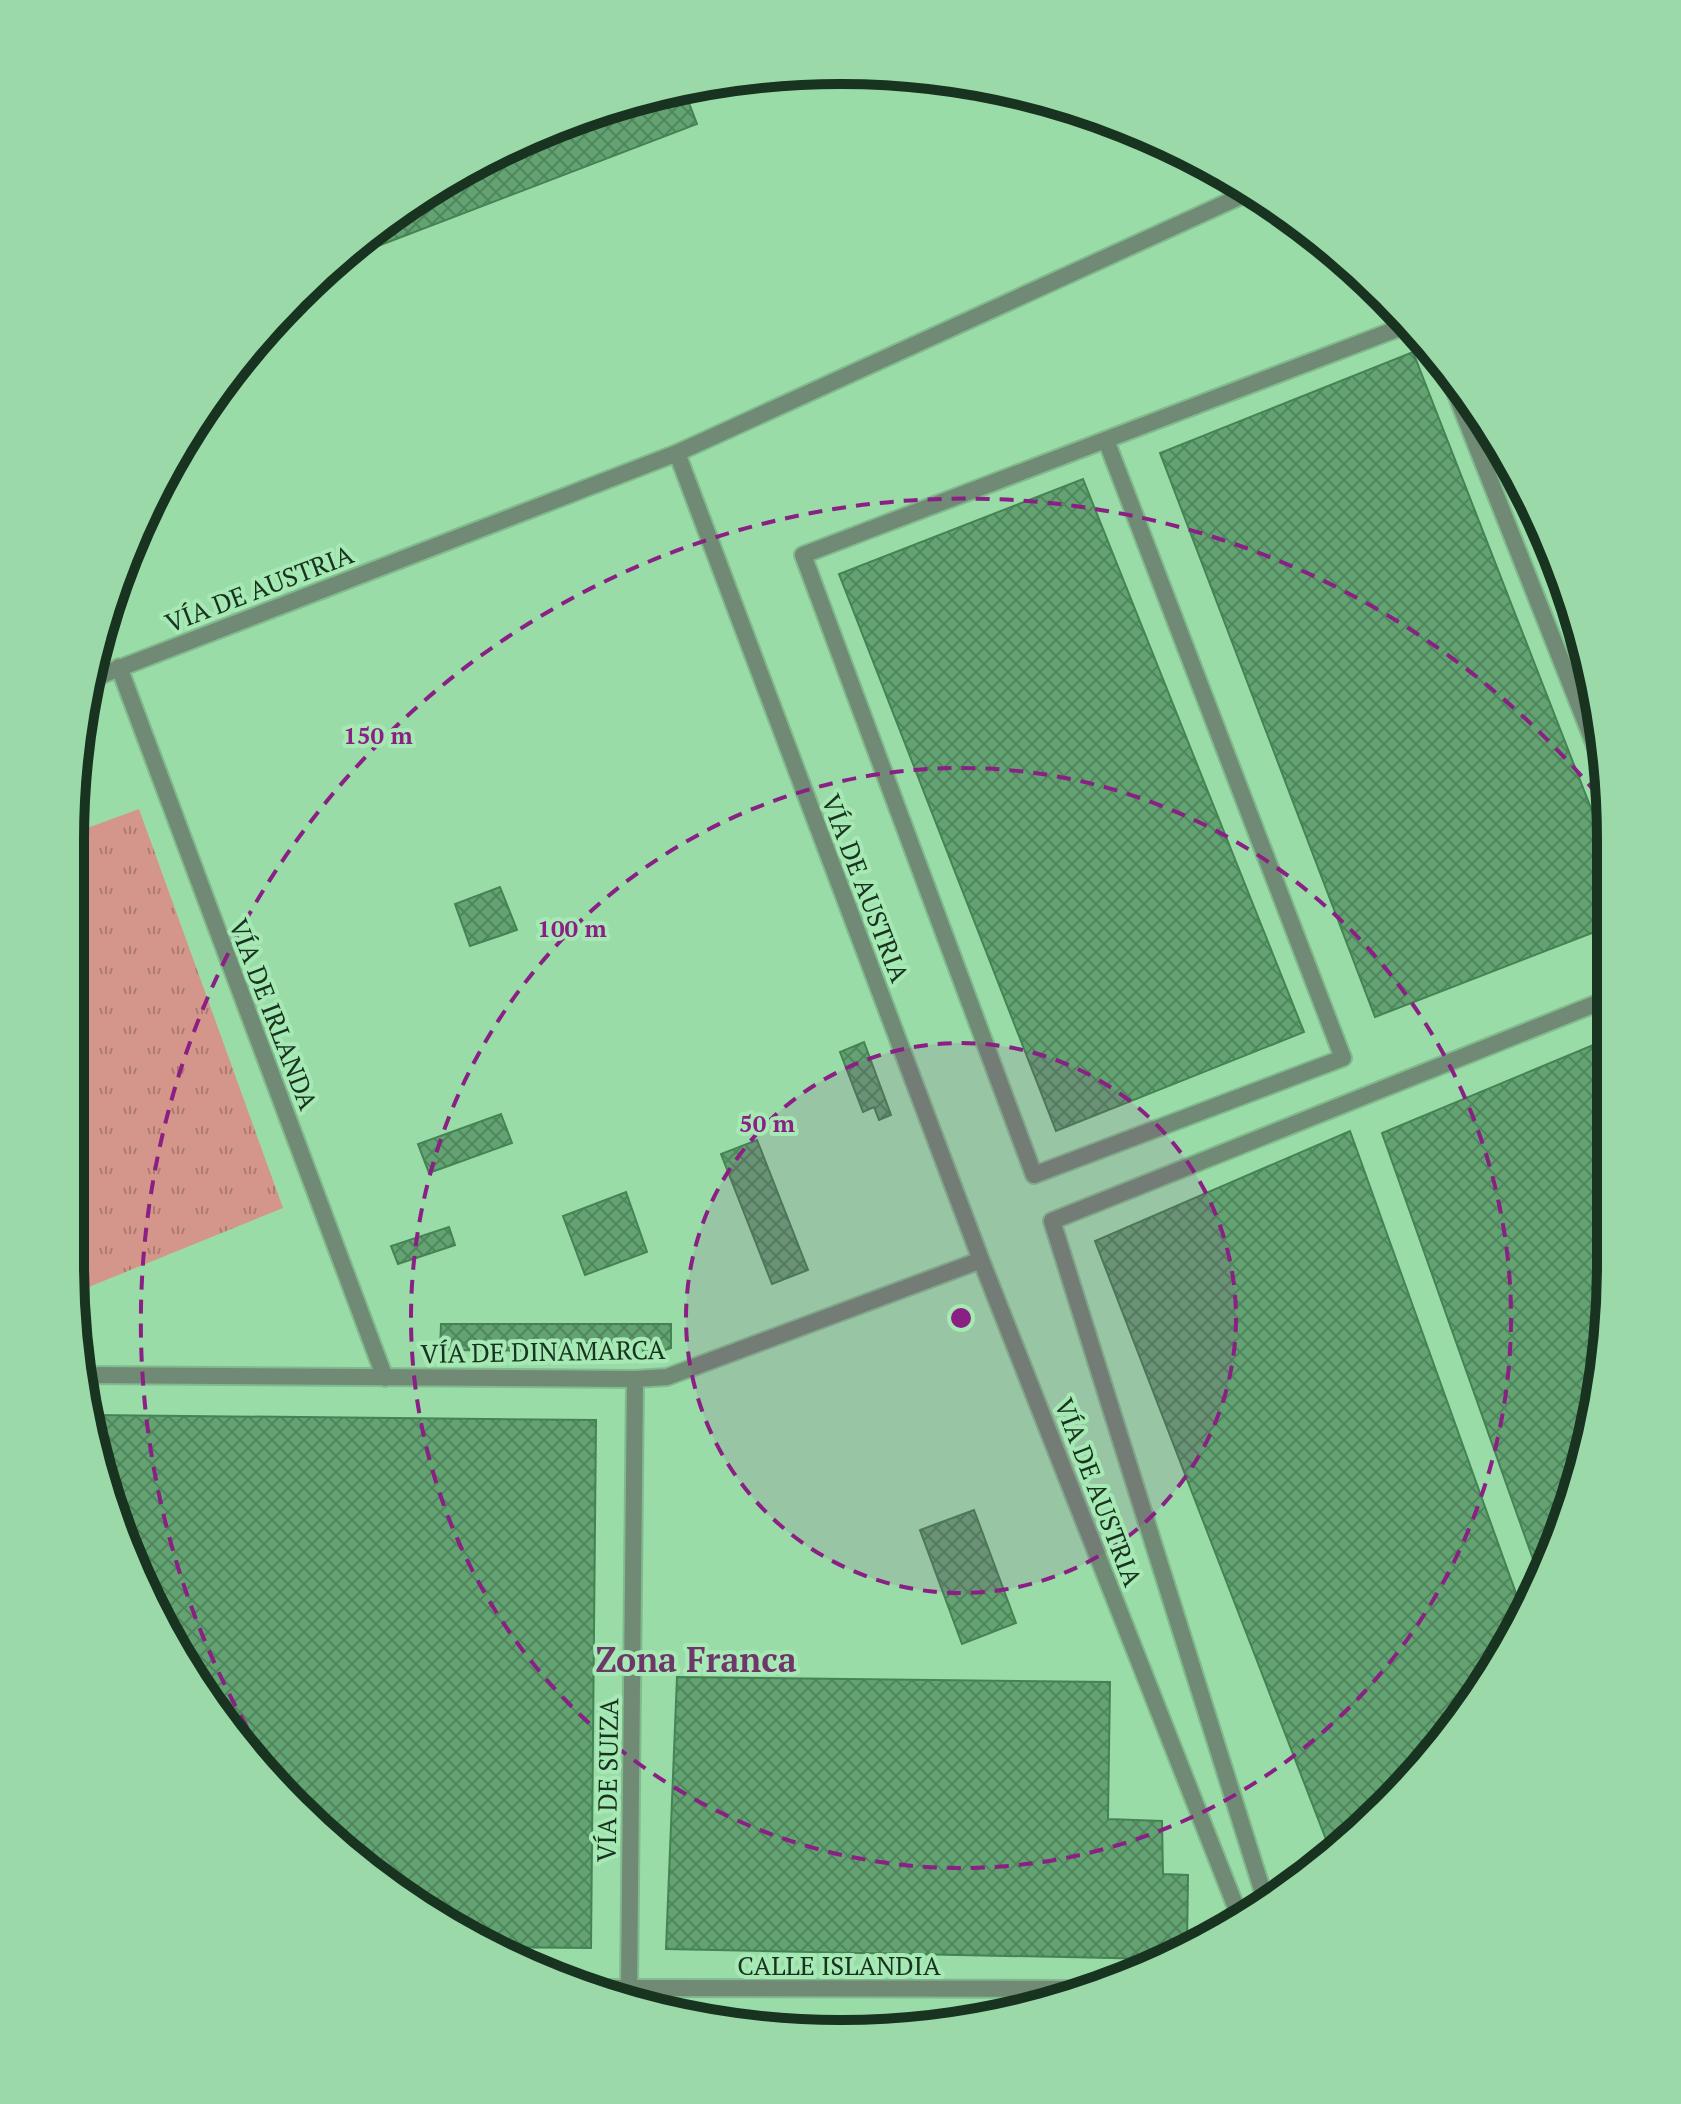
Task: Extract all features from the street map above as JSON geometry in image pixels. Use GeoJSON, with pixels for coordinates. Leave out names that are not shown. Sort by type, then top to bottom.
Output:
{"type":"FeatureCollection","features":[{"type":"Feature","properties":{"kind":"lane"},"geometry":{"type":"LineString","coordinates":[[677,453],[1239,197]]}},
{"type":"Feature","properties":{"kind":"lane"},"geometry":{"type":"LineString","coordinates":[[1106,440],[1343,1058],[1034,1175],[803,555],[1397,329]]}},
{"type":"Feature","properties":{"kind":"lane"},"geometry":{"type":"LineString","coordinates":[[1462,408],[1589,730]]}},
{"type":"Feature","properties":{"kind":"lane","name":"VÍA DE AUSTRIA"},"geometry":{"type":"LineString","coordinates":[[103,674],[677,453],[981,1260],[1236,1908]]}},
{"type":"Feature","properties":{"kind":"lane","name":"VÍA DE IRLANDA"},"geometry":{"type":"LineString","coordinates":[[119,667],[385,1378]]}},
{"type":"Feature","properties":{"kind":"lane"},"geometry":{"type":"LineString","coordinates":[[1263,1892],[1052,1221],[1597,1003]]}},
{"type":"Feature","properties":{"kind":"lane","name":"VÍA DE DINAMARCA"},"geometry":{"type":"LineString","coordinates":[[92,1375],[667,1377],[981,1260]]}},
{"type":"Feature","properties":{"kind":"lane","name":"VÍA DE SUIZA"},"geometry":{"type":"LineString","coordinates":[[629,1989],[635,1379]]}},
{"type":"Feature","properties":{"kind":"lane","name":"CALLE ISLANDIA"},"geometry":{"type":"LineString","coordinates":[[629,1989],[1053,1989]]}},
{"type":"Feature","properties":{"kind":"green space"},"geometry":{"type":"Polygon","coordinates":[[[139,809],[283,1208],[85,1289],[84,1264],[84,829],[139,809]]]}},
{"type":"Feature","properties":{"kind":"building"},"geometry":{"type":"Polygon","coordinates":[[[688,100],[697,124],[369,250],[420,211],[462,185],[506,162],[597,124],[688,100]]]}},
{"type":"Feature","properties":{"kind":"building"},"geometry":{"type":"Polygon","coordinates":[[[1413,352],[1596,822],[1597,931],[1375,1017],[1160,453],[1413,352]]]}},
{"type":"Feature","properties":{"kind":"building"},"geometry":{"type":"Polygon","coordinates":[[[1083,479],[1304,1032],[1056,1131],[839,574],[1083,479]]]}},
{"type":"Feature","properties":{"kind":"building"},"geometry":{"type":"Polygon","coordinates":[[[500,887],[517,930],[470,946],[455,904],[500,887]]]}},
{"type":"Feature","properties":{"kind":"building"},"geometry":{"type":"Polygon","coordinates":[[[864,1042],[891,1115],[879,1120],[874,1107],[863,1112],[840,1052],[864,1042]]]}},
{"type":"Feature","properties":{"kind":"building"},"geometry":{"type":"Polygon","coordinates":[[[1597,1043],[1597,1264],[1591,1362],[1571,1459],[1557,1507],[1534,1563],[1382,1133],[1597,1043]]]}},
{"type":"Feature","properties":{"kind":"building"},"geometry":{"type":"Polygon","coordinates":[[[501,1114],[512,1143],[429,1173],[418,1144],[501,1114]]]}},
{"type":"Feature","properties":{"kind":"building"},"geometry":{"type":"Polygon","coordinates":[[[1350,1131],[1518,1599],[1470,1684],[1441,1724],[1375,1798],[1327,1842],[1095,1241],[1350,1131]]]}},
{"type":"Feature","properties":{"kind":"building"},"geometry":{"type":"Polygon","coordinates":[[[757,1140],[808,1270],[772,1284],[721,1154],[757,1140]]]}},
{"type":"Feature","properties":{"kind":"building"},"geometry":{"type":"Polygon","coordinates":[[[626,1192],[647,1252],[585,1275],[563,1216],[626,1192]]]}},
{"type":"Feature","properties":{"kind":"building"},"geometry":{"type":"Polygon","coordinates":[[[449,1227],[455,1245],[398,1264],[391,1246],[449,1227]]]}},
{"type":"Feature","properties":{"kind":"building"},"geometry":{"type":"Polygon","coordinates":[[[441,1324],[671,1324],[671,1348],[643,1351],[642,1343],[567,1343],[567,1351],[440,1350],[441,1324]]]}},
{"type":"Feature","properties":{"kind":"building"},"geometry":{"type":"Polygon","coordinates":[[[100,1415],[596,1420],[591,1948],[518,1947],[462,1919],[380,1864],[306,1798],[272,1762],[211,1684],[162,1598],[124,1507],[100,1415]]]}},
{"type":"Feature","properties":{"kind":"building"},"geometry":{"type":"Polygon","coordinates":[[[974,1510],[1016,1623],[962,1644],[920,1530],[974,1510]]]}},
{"type":"Feature","properties":{"kind":"building"},"geometry":{"type":"Polygon","coordinates":[[[677,1677],[1110,1682],[1108,1819],[1162,1821],[1163,1874],[1188,1875],[1187,1936],[1138,1959],[666,1949],[677,1677]]]}},
{"type":"Feature","properties":{"kind":"district","name":"Zona Franca"},"geometry":{"type":"Point","coordinates":[696,1659]}}]}
